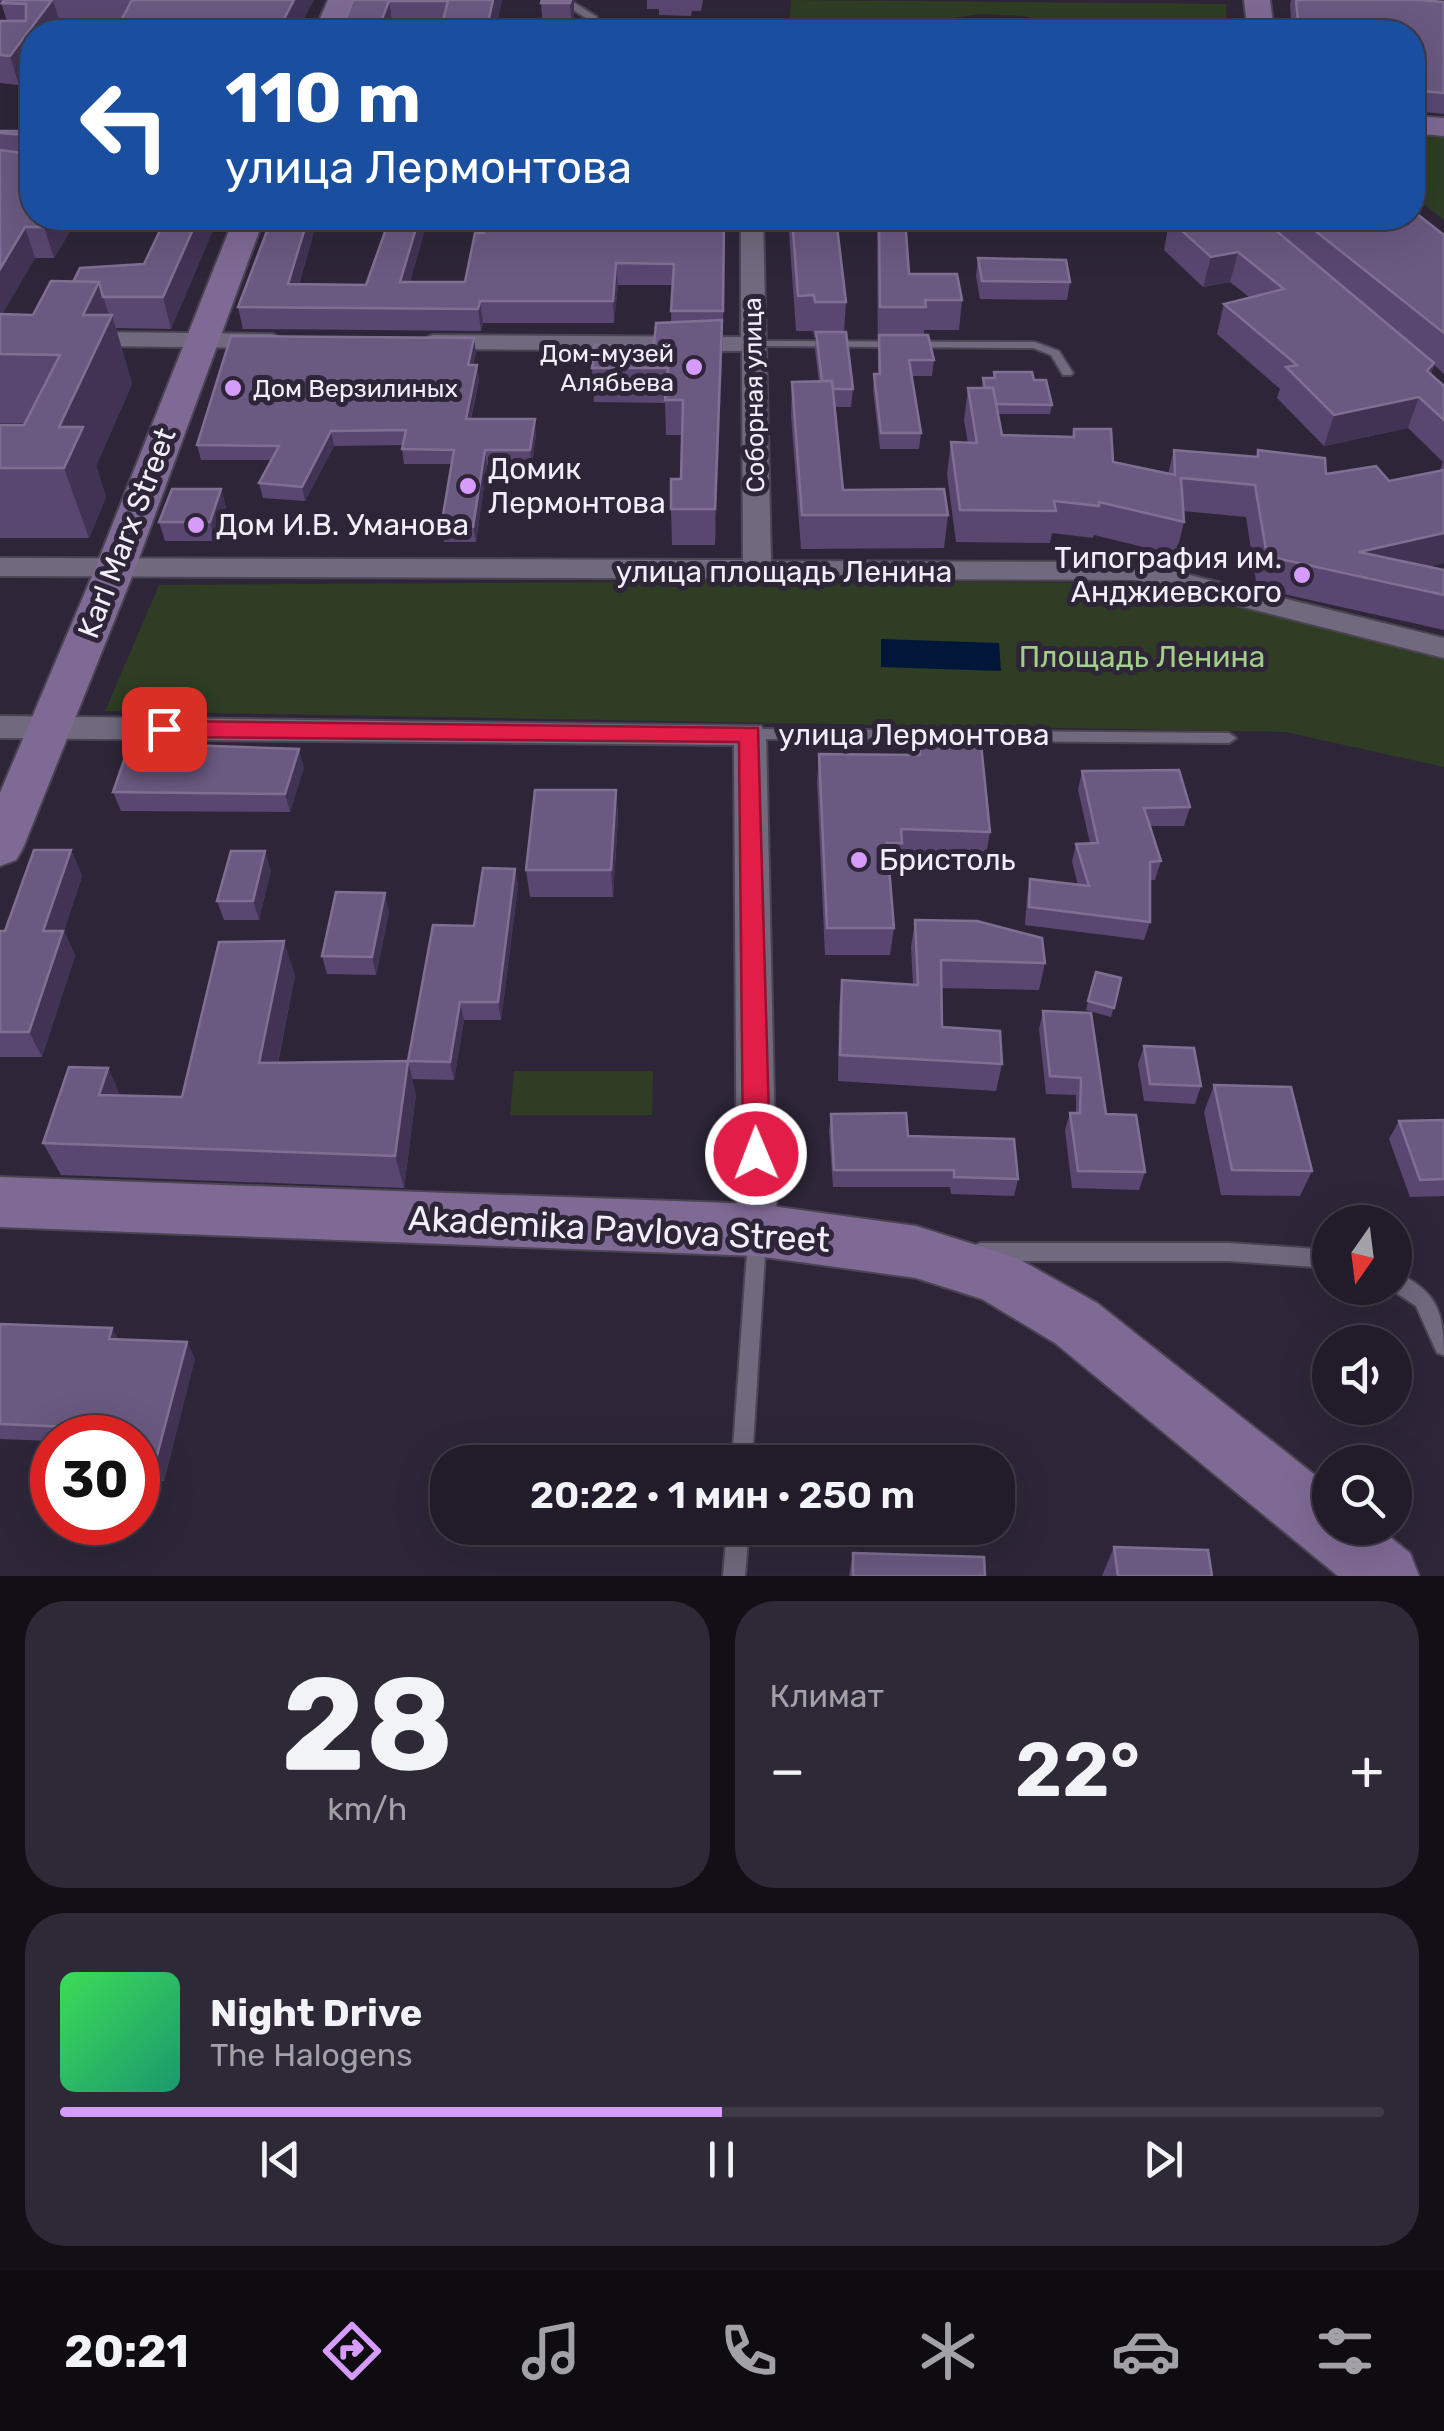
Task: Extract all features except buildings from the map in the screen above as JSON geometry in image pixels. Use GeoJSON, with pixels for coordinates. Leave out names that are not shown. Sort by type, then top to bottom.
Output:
{"type":"FeatureCollection","features":[{"type":"Feature","properties":{"kind":"street","name":"Karl Marx Street"},"geometry":{"type":"LineString","coordinates":[[0,848],[115,569],[245,230]]}},
{"type":"Feature","properties":{"kind":"street","name":"Соборная улица"},"geometry":{"type":"LineString","coordinates":[[752,230],[756,573]]}},
{"type":"Feature","properties":{"kind":"street"},"geometry":{"type":"LineString","coordinates":[[0,338],[292,341]]}},
{"type":"Feature","properties":{"kind":"street"},"geometry":{"type":"LineString","coordinates":[[404,342],[752,344]]}},
{"type":"Feature","properties":{"kind":"street"},"geometry":{"type":"LineString","coordinates":[[0,567],[115,569]]}},
{"type":"Feature","properties":{"kind":"street","name":"улица площадь Ленина"},"geometry":{"type":"LineString","coordinates":[[115,569],[1137,571],[1444,648]]}},
{"type":"Feature","properties":{"kind":"street","name":"улица Лермонтова"},"geometry":{"type":"LineString","coordinates":[[0,727],[750,734]]}},
{"type":"Feature","properties":{"kind":"street"},"geometry":{"type":"LineString","coordinates":[[750,734],[758,1230]]}},
{"type":"Feature","properties":{"kind":"street","name":"Akademika Pavlova Street"},"geometry":{"type":"LineString","coordinates":[[0,1202],[758,1230],[916,1252],[997,1277],[1076,1323],[1312,1512]]}},
{"type":"Feature","properties":{"kind":"street","name":"Akademika Pavlova Street"},"geometry":{"type":"LineString","coordinates":[[1352,1545],[1387,1576]]}},
{"type":"Feature","properties":{"kind":"lane"},"geometry":{"type":"LineString","coordinates":[[570,4],[594,20]]}},
{"type":"Feature","properties":{"kind":"lane"},"geometry":{"type":"LineString","coordinates":[[752,344],[1035,345],[1055,353],[1067,372]]}},
{"type":"Feature","properties":{"kind":"lane","name":"улица Лермонтова"},"geometry":{"type":"LineString","coordinates":[[750,734],[1229,738]]}},
{"type":"Feature","properties":{"kind":"lane"},"geometry":{"type":"LineString","coordinates":[[743,1445],[758,1230]]}},
{"type":"Feature","properties":{"kind":"lane"},"geometry":{"type":"LineString","coordinates":[[916,1252],[1229,1252],[1312,1258]]}},
{"type":"Feature","properties":{"kind":"lane"},"geometry":{"type":"LineString","coordinates":[[1412,1293],[1423,1300],[1444,1346]]}},
{"type":"Feature","properties":{"kind":"lane"},"geometry":{"type":"LineString","coordinates":[[734,1576],[737,1545]]}},
{"type":"Feature","properties":{"kind":"green space"},"geometry":{"type":"Polygon","coordinates":[[[791,0],[1226,4],[1227,20],[1036,20],[979,14],[939,20],[790,20],[791,0]]]}},
{"type":"Feature","properties":{"kind":"green space"},"geometry":{"type":"Polygon","coordinates":[[[1425,136],[1444,138],[1444,220],[1425,205],[1425,136]]]}},
{"type":"Feature","properties":{"kind":"green space","name":"Площадь Ленина"},"geometry":{"type":"Polygon","coordinates":[[[1149,583],[1444,656],[1444,767],[1285,732],[105,711],[159,585],[1149,583]]]}},
{"type":"Feature","properties":{"kind":"green space"},"geometry":{"type":"Polygon","coordinates":[[[514,1071],[653,1071],[652,1115],[510,1115],[514,1071]]]}},
{"type":"Feature","properties":{"kind":"water"},"geometry":{"type":"Polygon","coordinates":[[[881,639],[999,643],[1001,671],[881,667],[881,639]]]}},
{"type":"Feature","properties":{"kind":"place","name":"Дом-музей Алябьева"},"geometry":{"type":"Point","coordinates":[694,367]}},
{"type":"Feature","properties":{"kind":"place","name":"Дом Верзилиных"},"geometry":{"type":"Point","coordinates":[233,388]}},
{"type":"Feature","properties":{"kind":"place","name":"Домик Лермонтова"},"geometry":{"type":"Point","coordinates":[468,486]}},
{"type":"Feature","properties":{"kind":"place","name":"Дом И.В. Уманова"},"geometry":{"type":"Point","coordinates":[196,525]}},
{"type":"Feature","properties":{"kind":"place","name":"Типография им. Анджиевского"},"geometry":{"type":"Point","coordinates":[1302,575]}},
{"type":"Feature","properties":{"kind":"place","name":"Бристоль"},"geometry":{"type":"Point","coordinates":[859,860]}},
{"type":"Feature","properties":{"kind":"route"},"geometry":{"type":"LineString","coordinates":[[164,729],[750,734],[756,1154]]}}]}
